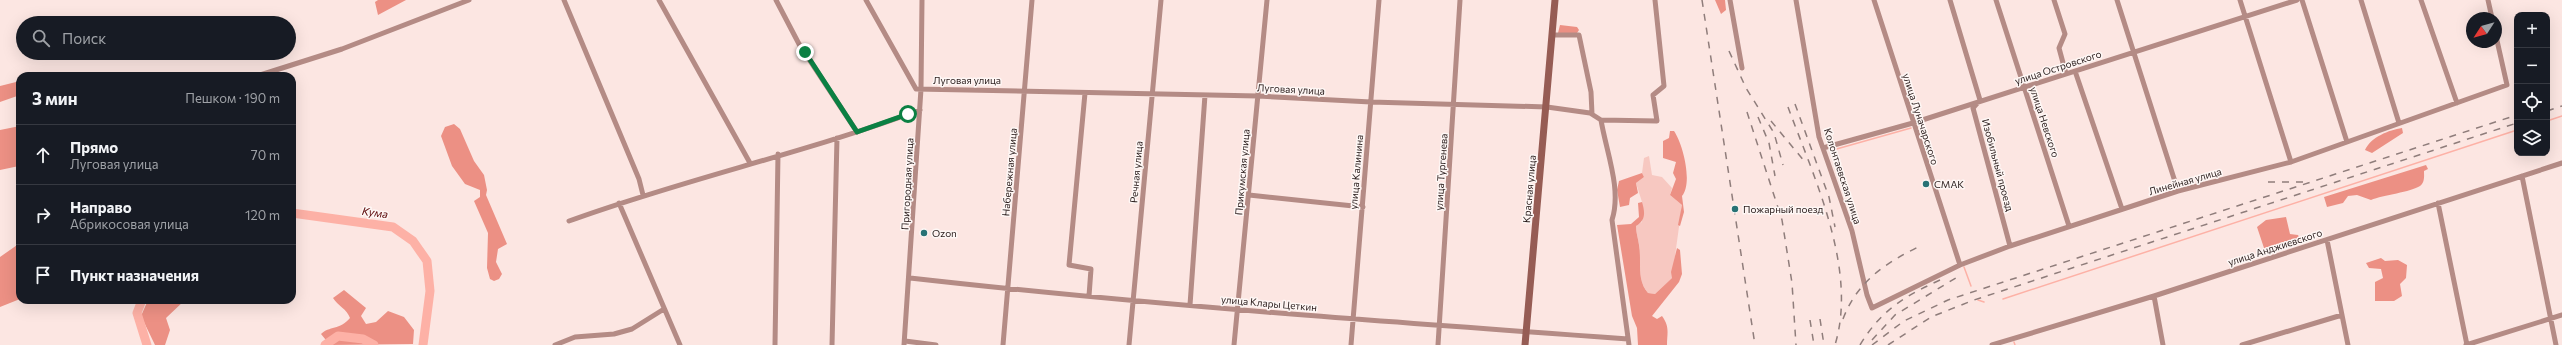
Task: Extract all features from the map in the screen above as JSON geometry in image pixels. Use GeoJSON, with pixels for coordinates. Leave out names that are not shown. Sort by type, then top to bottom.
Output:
{"type":"FeatureCollection","features":[{"type":"Feature","properties":{"kind":"street"},"geometry":{"type":"LineString","coordinates":[[270,72],[342,49],[469,0]]}},
{"type":"Feature","properties":{"kind":"street"},"geometry":{"type":"LineString","coordinates":[[564,0],[639,179],[643,195]]}},
{"type":"Feature","properties":{"kind":"street"},"geometry":{"type":"LineString","coordinates":[[659,0],[750,163]]}},
{"type":"Feature","properties":{"kind":"street"},"geometry":{"type":"LineString","coordinates":[[776,0],[800,44],[857,132]]}},
{"type":"Feature","properties":{"kind":"street"},"geometry":{"type":"LineString","coordinates":[[866,0],[916,89],[921,89]]}},
{"type":"Feature","properties":{"kind":"street","name":"Пригородная улица"},"geometry":{"type":"LineString","coordinates":[[904,343],[910,278],[920,110],[922,0]]}},
{"type":"Feature","properties":{"kind":"street","name":"Набережная улица"},"geometry":{"type":"LineString","coordinates":[[1004,345],[1026,89],[1032,0]]}},
{"type":"Feature","properties":{"kind":"street","name":"Речная улица"},"geometry":{"type":"LineString","coordinates":[[1129,345],[1161,0]]}},
{"type":"Feature","properties":{"kind":"street","name":"Прикумская улица"},"geometry":{"type":"LineString","coordinates":[[1234,345],[1268,0]]}},
{"type":"Feature","properties":{"kind":"street","name":"улица Калинина"},"geometry":{"type":"LineString","coordinates":[[1351,345],[1379,0]]}},
{"type":"Feature","properties":{"kind":"street","name":"улица Тургенева"},"geometry":{"type":"LineString","coordinates":[[1438,345],[1460,0]]}},
{"type":"Feature","properties":{"kind":"street","name":"Красная улица"},"geometry":{"type":"LineString","coordinates":[[1525,345],[1547,107],[1555,0]]}},
{"type":"Feature","properties":{"kind":"street"},"geometry":{"type":"LineString","coordinates":[[1628,342],[1612,220],[1615,209],[1611,166],[1601,120],[1657,121],[1654,95],[1664,86],[1655,0]]}},
{"type":"Feature","properties":{"kind":"street"},"geometry":{"type":"LineString","coordinates":[[1730,0],[1742,68]]}},
{"type":"Feature","properties":{"kind":"street","name":"улица Луначарского"},"geometry":{"type":"LineString","coordinates":[[1874,0],[1960,265]]}},
{"type":"Feature","properties":{"kind":"street","name":"Изобильный проезд"},"geometry":{"type":"LineString","coordinates":[[1950,0],[1980,100],[1974,108],[2010,246]]}},
{"type":"Feature","properties":{"kind":"street","name":"улица Невского"},"geometry":{"type":"LineString","coordinates":[[1996,0],[2069,226]]}},
{"type":"Feature","properties":{"kind":"street"},"geometry":{"type":"LineString","coordinates":[[2054,0],[2065,34],[2058,48],[2066,74]]}},
{"type":"Feature","properties":{"kind":"street"},"geometry":{"type":"LineString","coordinates":[[2117,0],[2178,191]]}},
{"type":"Feature","properties":{"kind":"street"},"geometry":{"type":"LineString","coordinates":[[2240,0],[2291,162]]}},
{"type":"Feature","properties":{"kind":"street","name":"улица Островского"},"geometry":{"type":"LineString","coordinates":[[1824,148],[1913,123],[1980,100],[2297,0]]}},
{"type":"Feature","properties":{"kind":"street"},"geometry":{"type":"LineString","coordinates":[[2302,0],[2347,142]]}},
{"type":"Feature","properties":{"kind":"street"},"geometry":{"type":"LineString","coordinates":[[2361,0],[2399,124]]}},
{"type":"Feature","properties":{"kind":"street"},"geometry":{"type":"LineString","coordinates":[[2421,0],[2457,103]]}},
{"type":"Feature","properties":{"kind":"street"},"geometry":{"type":"LineString","coordinates":[[2488,0],[2491,12]]}},
{"type":"Feature","properties":{"kind":"street","name":"Колонтаевская улица"},"geometry":{"type":"LineString","coordinates":[[1798,1],[1809,84],[1824,148],[1852,231],[1867,295],[1872,308]]}},
{"type":"Feature","properties":{"kind":"street"},"geometry":{"type":"LineString","coordinates":[[1552,35],[1579,35],[1591,92],[1592,114]]}},
{"type":"Feature","properties":{"kind":"street","name":"Линейная улица"},"geometry":{"type":"LineString","coordinates":[[1872,308],[1960,265],[2010,246],[2178,191],[2291,162],[2507,85],[2499,48]]}},
{"type":"Feature","properties":{"kind":"street"},"geometry":{"type":"LineString","coordinates":[[2075,71],[2122,209]]}},
{"type":"Feature","properties":{"kind":"street","name":"Луговая улица"},"geometry":{"type":"LineString","coordinates":[[921,89],[1026,89],[1085,93],[1258,96],[1371,102],[1454,103],[1547,107],[1592,114],[1601,120]]}},
{"type":"Feature","properties":{"kind":"street"},"geometry":{"type":"LineString","coordinates":[[1085,93],[1069,265],[1091,269],[1089,296]]}},
{"type":"Feature","properties":{"kind":"street"},"geometry":{"type":"LineString","coordinates":[[1190,305],[1205,95]]}},
{"type":"Feature","properties":{"kind":"street"},"geometry":{"type":"LineString","coordinates":[[569,221],[643,195],[778,154],[857,132],[920,110]]}},
{"type":"Feature","properties":{"kind":"street"},"geometry":{"type":"LineString","coordinates":[[832,345],[837,138]]}},
{"type":"Feature","properties":{"kind":"street"},"geometry":{"type":"LineString","coordinates":[[775,345],[778,154]]}},
{"type":"Feature","properties":{"kind":"street","name":"улица Анджиевского"},"geometry":{"type":"LineString","coordinates":[[1992,345],[2011,343],[2562,163]]}},
{"type":"Feature","properties":{"kind":"street"},"geometry":{"type":"LineString","coordinates":[[2522,176],[2556,345]]}},
{"type":"Feature","properties":{"kind":"street"},"geometry":{"type":"LineString","coordinates":[[1249,195],[1363,207]]}},
{"type":"Feature","properties":{"kind":"street"},"geometry":{"type":"LineString","coordinates":[[619,203],[680,345]]}},
{"type":"Feature","properties":{"kind":"street"},"geometry":{"type":"LineString","coordinates":[[2438,203],[2467,345],[2562,315]]}},
{"type":"Feature","properties":{"kind":"street"},"geometry":{"type":"LineString","coordinates":[[2327,240],[2348,345]]}},
{"type":"Feature","properties":{"kind":"street","name":"улица Клары Цеткин"},"geometry":{"type":"LineString","coordinates":[[910,278],[1089,296],[1132,302],[1190,305],[1439,327],[1526,332],[1628,342]]}},
{"type":"Feature","properties":{"kind":"street"},"geometry":{"type":"LineString","coordinates":[[2154,296],[2163,345]]}},
{"type":"Feature","properties":{"kind":"street"},"geometry":{"type":"LineString","coordinates":[[555,345],[575,337],[614,334],[632,329],[664,309]]}},
{"type":"Feature","properties":{"kind":"street"},"geometry":{"type":"LineString","coordinates":[[2242,345],[2342,315]]}},
{"type":"Feature","properties":{"kind":"street"},"geometry":{"type":"LineString","coordinates":[[904,343],[936,345]]}},
{"type":"Feature","properties":{"kind":"shaded area"},"geometry":{"type":"Polygon","coordinates":[[[378,0],[406,0],[378,15],[375,2],[378,0]]]}},
{"type":"Feature","properties":{"kind":"shaded area"},"geometry":{"type":"Polygon","coordinates":[[[1715,0],[1725,0],[1726,10],[1721,14],[1715,0]]]}},
{"type":"Feature","properties":{"kind":"shaded area"},"geometry":{"type":"Polygon","coordinates":[[[1560,25],[1577,27],[1579,30],[1577,33],[1558,33],[1560,25]]]}},
{"type":"Feature","properties":{"kind":"shaded area"},"geometry":{"type":"Polygon","coordinates":[[[16,82],[16,96],[0,102],[0,86],[16,82]]]}},
{"type":"Feature","properties":{"kind":"shaded area"},"geometry":{"type":"Polygon","coordinates":[[[454,124],[460,129],[474,161],[484,175],[487,190],[486,195],[507,244],[498,249],[496,262],[502,274],[499,279],[494,281],[490,279],[487,268],[488,233],[474,201],[480,197],[480,190],[465,184],[452,166],[441,136],[445,127],[454,124]]]}},
{"type":"Feature","properties":{"kind":"shaded area"},"geometry":{"type":"Polygon","coordinates":[[[16,127],[16,167],[0,170],[0,130],[16,127]]]}},
{"type":"Feature","properties":{"kind":"shaded area"},"geometry":{"type":"Polygon","coordinates":[[[2402,128],[2403,133],[2372,153],[2365,150],[2371,141],[2381,135],[2392,130],[2402,128]]]}},
{"type":"Feature","properties":{"kind":"shaded area"},"geometry":{"type":"Polygon","coordinates":[[[1670,131],[1674,131],[1681,145],[1687,173],[1687,182],[1682,196],[1684,212],[1680,226],[1678,225],[1682,205],[1670,195],[1676,179],[1673,173],[1676,162],[1663,158],[1663,141],[1669,138],[1670,131]]]}},
{"type":"Feature","properties":{"kind":"shaded area"},"geometry":{"type":"Polygon","coordinates":[[[1649,156],[1652,175],[1662,177],[1672,188],[1670,195],[1682,205],[1672,278],[1655,294],[1648,293],[1642,282],[1640,270],[1640,251],[1636,229],[1636,226],[1642,222],[1642,202],[1636,183],[1644,177],[1642,173],[1644,158],[1649,156]]]}},
{"type":"Feature","properties":{"kind":"shaded area"},"geometry":{"type":"Polygon","coordinates":[[[2426,165],[2428,169],[2424,171],[2423,183],[2416,188],[2371,200],[2357,195],[2348,196],[2343,203],[2327,207],[2324,197],[2426,165]]]}},
{"type":"Feature","properties":{"kind":"shaded area"},"geometry":{"type":"Polygon","coordinates":[[[1642,173],[1644,177],[1636,183],[1638,193],[1630,198],[1629,205],[1620,207],[1617,190],[1619,181],[1642,173]]]}},
{"type":"Feature","properties":{"kind":"shaded area"},"geometry":{"type":"Polygon","coordinates":[[[1642,202],[1644,216],[1642,221],[1636,226],[1636,229],[1640,251],[1640,270],[1642,282],[1648,293],[1655,294],[1672,278],[1671,272],[1677,248],[1680,250],[1682,274],[1679,282],[1652,316],[1657,319],[1662,316],[1665,320],[1668,330],[1667,345],[1638,345],[1637,328],[1632,316],[1617,225],[1631,224],[1639,217],[1638,203],[1642,202]]]}},
{"type":"Feature","properties":{"kind":"shaded area"},"geometry":{"type":"Polygon","coordinates":[[[2286,217],[2290,234],[2298,235],[2301,241],[2295,245],[2266,254],[2257,227],[2266,220],[2286,217]]]}},
{"type":"Feature","properties":{"kind":"shaded area"},"geometry":{"type":"Polygon","coordinates":[[[16,246],[16,301],[0,307],[0,257],[16,246]]]}},
{"type":"Feature","properties":{"kind":"shaded area"},"geometry":{"type":"Polygon","coordinates":[[[2381,258],[2385,261],[2398,260],[2407,265],[2406,278],[2400,284],[2402,296],[2394,301],[2375,301],[2375,282],[2383,278],[2381,269],[2369,268],[2366,263],[2381,258]]]}},
{"type":"Feature","properties":{"kind":"shaded area"},"geometry":{"type":"Polygon","coordinates":[[[344,290],[366,308],[361,316],[366,324],[376,322],[388,311],[404,317],[414,330],[413,344],[330,345],[321,334],[339,326],[350,318],[347,312],[333,298],[344,290]]]}},
{"type":"Feature","properties":{"kind":"shaded area"},"geometry":{"type":"Polygon","coordinates":[[[146,304],[181,304],[166,318],[170,330],[165,345],[155,345],[141,316],[146,304]]]}},
{"type":"Feature","properties":{"kind":"waterway"},"geometry":{"type":"LineString","coordinates":[[2550,120],[2562,116]]}},
{"type":"Feature","properties":{"kind":"waterway"},"geometry":{"type":"LineString","coordinates":[[1833,150],[1911,128]]}},
{"type":"Feature","properties":{"kind":"waterway"},"geometry":{"type":"LineString","coordinates":[[2003,299],[2514,131]]}},
{"type":"Feature","properties":{"kind":"waterway","name":"Кума"},"geometry":{"type":"LineString","coordinates":[[296,214],[393,227],[413,241],[427,261],[430,291],[423,345]]}},
{"type":"Feature","properties":{"kind":"waterway"},"geometry":{"type":"LineString","coordinates":[[1964,267],[1971,286]]}},
{"type":"Feature","properties":{"kind":"waterway"},"geometry":{"type":"LineString","coordinates":[[1978,300],[1984,302]]}},
{"type":"Feature","properties":{"kind":"waterway","name":"Кума"},"geometry":{"type":"LineString","coordinates":[[140,304],[137,313],[147,345]]}},
{"type":"Feature","properties":{"kind":"waterway","name":"Кума"},"geometry":{"type":"LineString","coordinates":[[325,345],[338,336],[363,339],[374,345]]}},
{"type":"Feature","properties":{"kind":"railway"},"geometry":{"type":"LineString","coordinates":[[1702,0],[1755,345]]}},
{"type":"Feature","properties":{"kind":"railway"},"geometry":{"type":"LineString","coordinates":[[1729,51],[1746,88],[1774,133],[1783,165]]}},
{"type":"Feature","properties":{"kind":"railway"},"geometry":{"type":"LineString","coordinates":[[1795,104],[1829,197],[1835,227]]}},
{"type":"Feature","properties":{"kind":"railway"},"geometry":{"type":"LineString","coordinates":[[2550,110],[2562,106]]}},
{"type":"Feature","properties":{"kind":"railway"},"geometry":{"type":"LineString","coordinates":[[1788,107],[1820,193],[1830,224],[1837,255],[1841,286],[1841,316],[1835,345]]}},
{"type":"Feature","properties":{"kind":"railway"},"geometry":{"type":"LineString","coordinates":[[1747,112],[1782,220],[1792,283],[1796,345]]}},
{"type":"Feature","properties":{"kind":"railway"},"geometry":{"type":"LineString","coordinates":[[1872,345],[1904,321],[1948,300],[2514,116]]}},
{"type":"Feature","properties":{"kind":"railway"},"geometry":{"type":"LineString","coordinates":[[1758,117],[1769,143],[1775,176]]}},
{"type":"Feature","properties":{"kind":"railway"},"geometry":{"type":"LineString","coordinates":[[1771,121],[1805,162]]}},
{"type":"Feature","properties":{"kind":"railway"},"geometry":{"type":"LineString","coordinates":[[1888,345],[1931,317],[1974,300],[2514,124]]}},
{"type":"Feature","properties":{"kind":"railway"},"geometry":{"type":"LineString","coordinates":[[2268,182],[2304,182]]}},
{"type":"Feature","properties":{"kind":"railway"},"geometry":{"type":"LineString","coordinates":[[1843,319],[1849,306],[1864,284],[1883,267],[1918,247]]}},
{"type":"Feature","properties":{"kind":"railway"},"geometry":{"type":"LineString","coordinates":[[1872,340],[1895,315],[1959,276]]}},
{"type":"Feature","properties":{"kind":"railway"},"geometry":{"type":"LineString","coordinates":[[1860,345],[1876,322],[1885,313],[1905,298],[1940,280]]}},
{"type":"Feature","properties":{"kind":"railway"},"geometry":{"type":"LineString","coordinates":[[1820,319],[1824,345]]}},
{"type":"Feature","properties":{"kind":"railway"},"geometry":{"type":"LineString","coordinates":[[1810,320],[1814,345]]}},
{"type":"Feature","properties":{"kind":"place","name":"СМАК"},"geometry":{"type":"Point","coordinates":[1926,184]}},
{"type":"Feature","properties":{"kind":"place","name":"Пожарный поезд"},"geometry":{"type":"Point","coordinates":[1735,209]}},
{"type":"Feature","properties":{"kind":"place","name":"Ozon"},"geometry":{"type":"Point","coordinates":[924,233]}},
{"type":"Feature","properties":{"kind":"route"},"geometry":{"type":"LineString","coordinates":[[805,52],[857,132],[908,114]]}}]}
